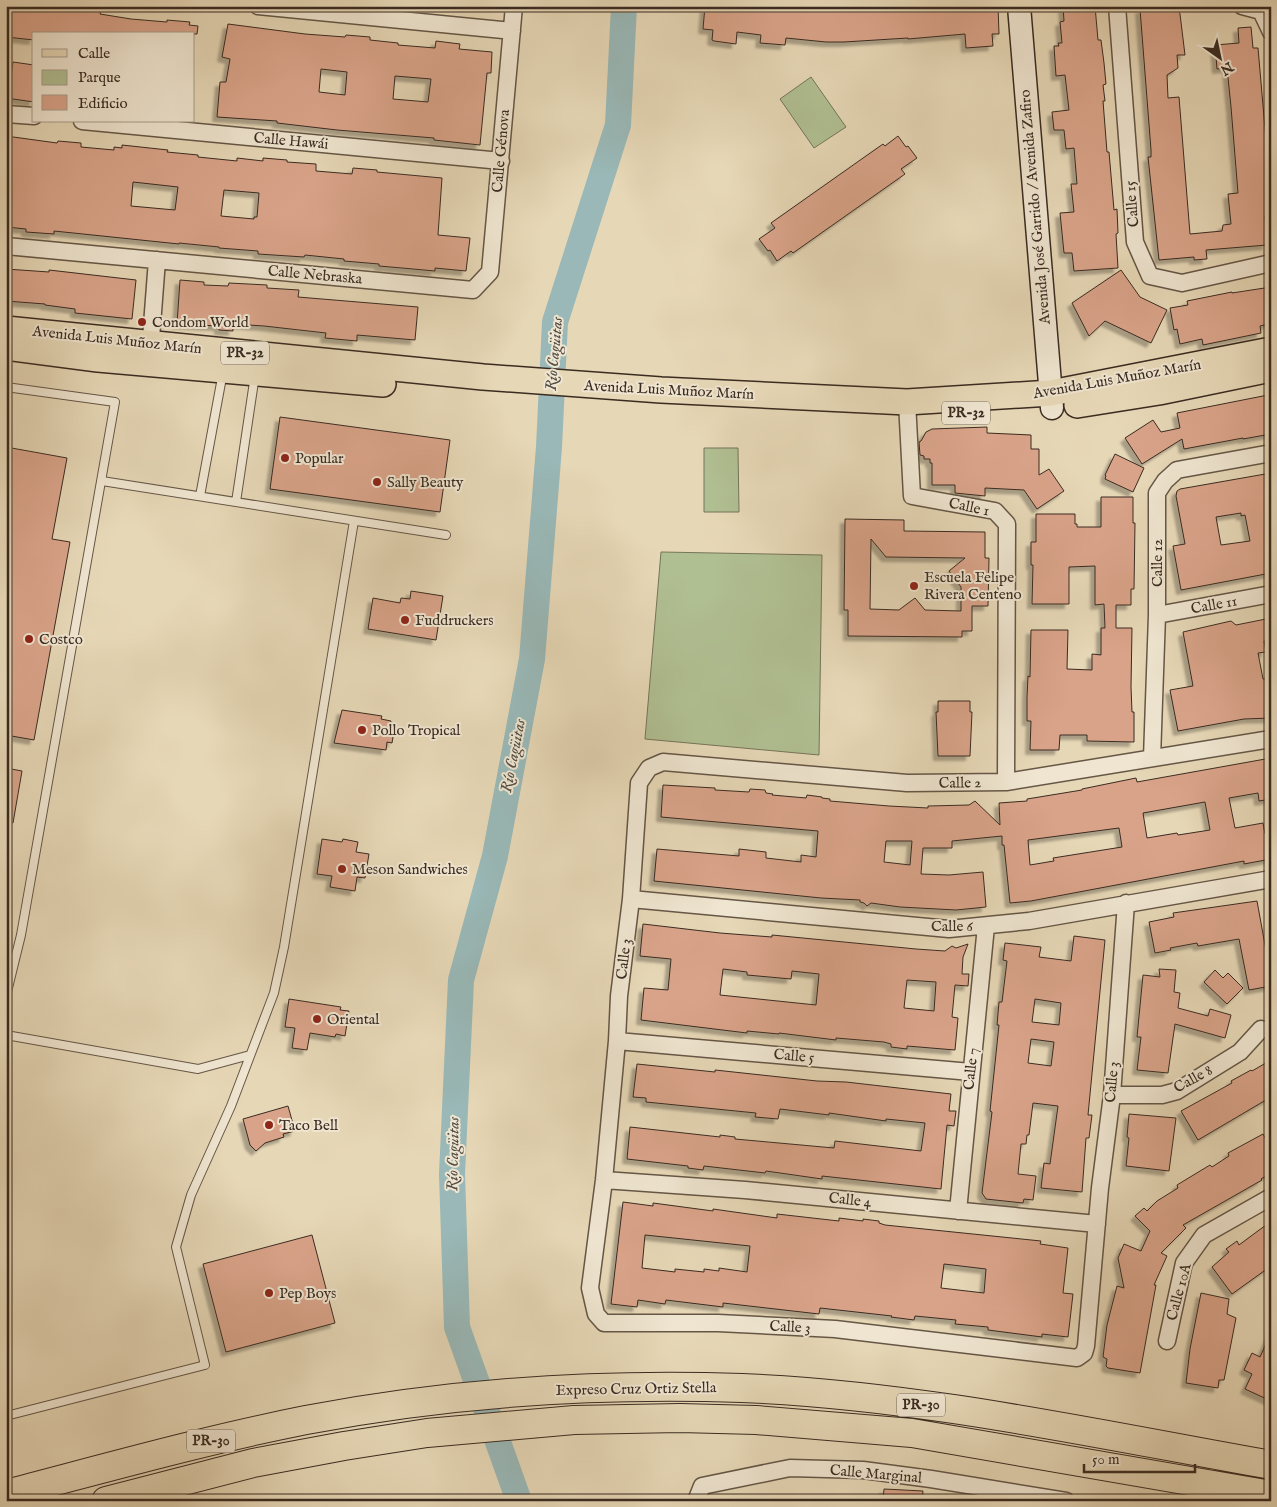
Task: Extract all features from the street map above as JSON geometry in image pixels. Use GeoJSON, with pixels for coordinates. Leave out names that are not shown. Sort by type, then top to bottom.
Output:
{"type":"FeatureCollection","features":[{"type":"Feature","properties":{"kind":"highway","name":"Expreso Cruz Ortiz Stella"},"geometry":{"type":"LineString","coordinates":[[6,1494],[234,1435],[308,1420],[419,1403],[490,1395],[568,1390],[684,1387],[744,1388],[894,1401],[974,1412],[1271,1465]]}},
{"type":"Feature","properties":{"kind":"highway","name":"Expreso Cruz Ortiz Stella"},"geometry":{"type":"LineString","coordinates":[[106,1501],[253,1463],[427,1433],[574,1420],[680,1418],[747,1420],[912,1432],[1271,1495]]}},
{"type":"Feature","properties":{"kind":"main road","name":"Avenida Luis Muñoz Marín"},"geometry":{"type":"LineString","coordinates":[[6,329],[150,354],[482,384],[659,398],[908,409],[1158,392],[1271,369]]}},
{"type":"Feature","properties":{"kind":"main road","name":"Avenida Luis Muñoz Marín"},"geometry":{"type":"LineString","coordinates":[[6,347],[98,359],[150,354]]}},
{"type":"Feature","properties":{"kind":"main road","name":"Avenida Luis Muñoz Marín"},"geometry":{"type":"LineString","coordinates":[[1052,400],[1271,350]]}},
{"type":"Feature","properties":{"kind":"street"},"geometry":{"type":"LineString","coordinates":[[258,6],[512,31]]}},
{"type":"Feature","properties":{"kind":"street","name":"Calle Génova"},"geometry":{"type":"LineString","coordinates":[[473,290],[490,272],[514,6]]}},
{"type":"Feature","properties":{"kind":"street","name":"Avenida José Garrido / Avenida Zafiro"},"geometry":{"type":"LineString","coordinates":[[1019,6],[1052,400]]}},
{"type":"Feature","properties":{"kind":"street","name":"Calle 15"},"geometry":{"type":"LineString","coordinates":[[1117,6],[1135,242],[1150,276],[1182,283],[1271,263]]}},
{"type":"Feature","properties":{"kind":"street"},"geometry":{"type":"LineString","coordinates":[[1242,6],[1261,11],[1271,32]]}},
{"type":"Feature","properties":{"kind":"street"},"geometry":{"type":"LineString","coordinates":[[6,114],[32,116]]}},
{"type":"Feature","properties":{"kind":"street","name":"Calle Hawái"},"geometry":{"type":"LineString","coordinates":[[92,122],[501,161]]}},
{"type":"Feature","properties":{"kind":"street","name":"Calle Nebraska"},"geometry":{"type":"LineString","coordinates":[[6,246],[473,290]]}},
{"type":"Feature","properties":{"kind":"street"},"geometry":{"type":"LineString","coordinates":[[150,354],[158,260]]}},
{"type":"Feature","properties":{"kind":"street","name":"Calle 1"},"geometry":{"type":"LineString","coordinates":[[908,409],[912,496],[994,512],[1007,524],[1006,782]]}},
{"type":"Feature","properties":{"kind":"street","name":"Calle 12"},"geometry":{"type":"LineString","coordinates":[[1152,758],[1157,615],[1157,493],[1165,481],[1177,470],[1271,453]]}},
{"type":"Feature","properties":{"kind":"street","name":"Calle 11"},"geometry":{"type":"LineString","coordinates":[[1157,615],[1271,594]]}},
{"type":"Feature","properties":{"kind":"street","name":"Calle 2"},"geometry":{"type":"LineString","coordinates":[[648,768],[663,762],[907,783],[1006,782],[1271,739]]}},
{"type":"Feature","properties":{"kind":"street","name":"Calle 3"},"geometry":{"type":"LineString","coordinates":[[648,768],[639,783],[631,899],[619,996],[617,1040],[604,1180],[590,1288],[596,1314],[604,1322],[718,1323],[835,1329],[1077,1358],[1084,1353],[1112,1095],[1126,903]]}},
{"type":"Feature","properties":{"kind":"street","name":"Calle 6"},"geometry":{"type":"LineString","coordinates":[[631,899],[949,929],[1029,921],[1271,878]]}},
{"type":"Feature","properties":{"kind":"street","name":"Calle 7"},"geometry":{"type":"LineString","coordinates":[[958,1211],[986,926]]}},
{"type":"Feature","properties":{"kind":"street","name":"Calle 8"},"geometry":{"type":"LineString","coordinates":[[1112,1095],[1162,1095],[1177,1091],[1240,1052],[1261,1029]]}},
{"type":"Feature","properties":{"kind":"street","name":"Calle 5"},"geometry":{"type":"LineString","coordinates":[[617,1040],[971,1072]]}},
{"type":"Feature","properties":{"kind":"street","name":"Calle 4"},"geometry":{"type":"LineString","coordinates":[[604,1180],[745,1190],[1097,1224]]}},
{"type":"Feature","properties":{"kind":"street","name":"Calle 10A"},"geometry":{"type":"LineString","coordinates":[[1166,1341],[1184,1263],[1204,1235],[1271,1197]]}},
{"type":"Feature","properties":{"kind":"street","name":"Calle Marginal"},"geometry":{"type":"LineString","coordinates":[[696,1501],[702,1486],[790,1468],[863,1470],[1015,1496],[1066,1501]]}},
{"type":"Feature","properties":{"kind":"lane"},"geometry":{"type":"LineString","coordinates":[[200,496],[225,360]]}},
{"type":"Feature","properties":{"kind":"lane"},"geometry":{"type":"LineString","coordinates":[[236,502],[258,364]]}},
{"type":"Feature","properties":{"kind":"lane"},"geometry":{"type":"LineString","coordinates":[[6,387],[115,402],[22,935],[6,996]]}},
{"type":"Feature","properties":{"kind":"lane"},"geometry":{"type":"LineString","coordinates":[[102,480],[446,535]]}},
{"type":"Feature","properties":{"kind":"lane"},"geometry":{"type":"LineString","coordinates":[[6,1416],[206,1365],[176,1247],[191,1195],[231,1106],[278,980],[354,520]]}},
{"type":"Feature","properties":{"kind":"lane"},"geometry":{"type":"LineString","coordinates":[[6,1035],[198,1069],[250,1055]]}},
{"type":"Feature","properties":{"kind":"green space"},"geometry":{"type":"Polygon","coordinates":[[[811,77],[846,127],[814,148],[780,99],[811,77]]]}},
{"type":"Feature","properties":{"kind":"green space"},"geometry":{"type":"Polygon","coordinates":[[[704,448],[738,448],[739,512],[704,512],[704,448]]]}},
{"type":"Feature","properties":{"kind":"green space"},"geometry":{"type":"Polygon","coordinates":[[[661,552],[822,555],[819,755],[645,739],[661,552]]]}},
{"type":"Feature","properties":{"kind":"building"},"geometry":{"type":"Polygon","coordinates":[[[6,6],[47,10],[47,7],[58,7],[101,12],[100,14],[131,19],[190,22],[189,25],[198,26],[197,34],[195,32],[32,32],[32,40],[6,37],[6,6]]]}},
{"type":"Feature","properties":{"kind":"building"},"geometry":{"type":"Polygon","coordinates":[[[705,6],[791,6],[828,10],[871,9],[871,11],[917,6],[998,6],[999,34],[992,34],[993,46],[966,48],[965,34],[844,42],[786,38],[785,45],[760,43],[761,35],[737,32],[736,44],[714,41],[712,40],[713,30],[703,29],[705,6]]]}},
{"type":"Feature","properties":{"kind":"building"},"geometry":{"type":"Polygon","coordinates":[[[1063,6],[1095,6],[1098,40],[1101,40],[1106,84],[1103,85],[1105,101],[1103,101],[1107,152],[1109,152],[1114,210],[1117,209],[1118,268],[1074,271],[1072,253],[1064,253],[1060,213],[1074,212],[1071,184],[1077,184],[1074,148],[1066,149],[1064,130],[1054,130],[1052,112],[1069,110],[1065,75],[1056,76],[1054,46],[1059,46],[1058,43],[1062,43],[1060,22],[1064,21],[1063,6]]]}},
{"type":"Feature","properties":{"kind":"building"},"geometry":{"type":"Polygon","coordinates":[[[1179,6],[1185,55],[1177,55],[1178,68],[1167,75],[1168,98],[1179,97],[1190,234],[1222,231],[1223,225],[1231,224],[1228,194],[1238,193],[1231,107],[1227,68],[1217,69],[1215,45],[1239,43],[1238,28],[1251,27],[1253,48],[1258,48],[1271,215],[1265,216],[1267,245],[1206,250],[1207,259],[1194,260],[1194,257],[1159,260],[1148,157],[1151,157],[1151,150],[1140,9],[1179,6]]]}},
{"type":"Feature","properties":{"kind":"building"},"geometry":{"type":"Polygon","coordinates":[[[228,24],[305,34],[370,37],[370,40],[398,43],[398,45],[435,48],[436,41],[460,44],[459,49],[492,52],[491,73],[487,73],[480,145],[434,140],[434,138],[277,123],[277,121],[217,117],[220,82],[226,82],[230,59],[222,57],[228,24]],[[321,69],[319,92],[345,95],[347,72],[321,69]],[[395,76],[393,99],[428,102],[431,79],[395,76]]]}},
{"type":"Feature","properties":{"kind":"building"},"geometry":{"type":"Polygon","coordinates":[[[13,62],[32,65],[32,102],[6,98],[6,76],[11,76],[13,62]]]}},
{"type":"Feature","properties":{"kind":"building"},"geometry":{"type":"Polygon","coordinates":[[[6,136],[57,143],[58,141],[81,143],[81,147],[114,150],[114,147],[122,148],[122,145],[237,161],[237,158],[263,161],[263,158],[287,160],[287,162],[316,164],[316,171],[352,174],[353,168],[442,178],[438,235],[470,238],[466,271],[435,268],[435,271],[379,266],[379,264],[344,261],[344,259],[305,255],[304,257],[258,254],[258,251],[54,231],[54,234],[26,232],[26,229],[6,227],[6,136]],[[133,182],[131,206],[175,210],[178,187],[133,182]],[[224,190],[221,216],[254,219],[254,217],[257,217],[259,193],[224,190]]]}},
{"type":"Feature","properties":{"kind":"building"},"geometry":{"type":"Polygon","coordinates":[[[898,136],[917,158],[901,169],[905,174],[793,253],[791,251],[777,261],[770,250],[768,251],[759,239],[775,228],[771,223],[883,144],[885,146],[898,136]]]}},
{"type":"Feature","properties":{"kind":"building"},"geometry":{"type":"Polygon","coordinates":[[[6,269],[49,272],[49,270],[136,280],[132,319],[75,313],[75,309],[45,304],[6,301],[6,269]]]}},
{"type":"Feature","properties":{"kind":"building"},"geometry":{"type":"Polygon","coordinates":[[[1121,270],[1140,297],[1167,310],[1151,343],[1105,321],[1089,336],[1072,303],[1121,270]]]}},
{"type":"Feature","properties":{"kind":"building"},"geometry":{"type":"Polygon","coordinates":[[[180,280],[204,282],[204,285],[228,286],[229,283],[267,285],[267,288],[299,290],[298,297],[418,307],[415,340],[357,335],[357,341],[325,338],[326,333],[264,326],[233,324],[233,331],[219,330],[219,326],[177,324],[180,280]]]}},
{"type":"Feature","properties":{"kind":"building"},"geometry":{"type":"Polygon","coordinates":[[[1271,287],[1271,321],[1269,321],[1269,324],[1260,326],[1261,333],[1203,345],[1202,339],[1180,344],[1177,329],[1174,330],[1170,308],[1188,305],[1187,301],[1271,287]]]}},
{"type":"Feature","properties":{"kind":"building"},"geometry":{"type":"Polygon","coordinates":[[[1268,395],[1271,397],[1271,434],[1184,449],[1182,439],[1142,464],[1125,438],[1153,420],[1161,432],[1180,428],[1177,413],[1268,395]]]}},
{"type":"Feature","properties":{"kind":"building"},"geometry":{"type":"Polygon","coordinates":[[[280,417],[450,440],[440,512],[270,489],[280,417]]]}},
{"type":"Feature","properties":{"kind":"building"},"geometry":{"type":"Polygon","coordinates":[[[987,427],[987,433],[1031,435],[1031,449],[1039,449],[1039,475],[1049,469],[1064,491],[1037,509],[1024,490],[985,488],[985,496],[955,493],[955,485],[932,485],[932,463],[930,463],[930,459],[924,459],[924,456],[920,455],[919,442],[926,432],[932,429],[987,427]]]}},
{"type":"Feature","properties":{"kind":"building","name":"Costco"},"geometry":{"type":"Polygon","coordinates":[[[6,447],[67,458],[52,539],[70,542],[34,740],[6,735],[6,447]]]}},
{"type":"Feature","properties":{"kind":"building"},"geometry":{"type":"Polygon","coordinates":[[[1115,454],[1144,468],[1133,492],[1105,479],[1115,454]]]}},
{"type":"Feature","properties":{"kind":"building"},"geometry":{"type":"Polygon","coordinates":[[[1271,473],[1271,573],[1181,590],[1173,546],[1185,544],[1176,496],[1177,491],[1271,473]],[[1241,513],[1216,517],[1221,545],[1250,541],[1245,515],[1241,516],[1241,513]]]}},
{"type":"Feature","properties":{"kind":"building"},"geometry":{"type":"Polygon","coordinates":[[[1101,497],[1133,497],[1133,523],[1135,523],[1134,589],[1131,589],[1131,605],[1116,605],[1116,628],[1132,628],[1131,687],[1132,712],[1134,712],[1134,742],[1087,741],[1087,735],[1060,735],[1059,750],[1030,750],[1031,721],[1027,721],[1027,697],[1028,676],[1030,677],[1031,630],[1068,630],[1067,669],[1092,670],[1092,654],[1101,655],[1101,628],[1105,628],[1104,604],[1095,605],[1095,566],[1069,567],[1069,604],[1032,604],[1033,565],[1031,565],[1031,542],[1036,542],[1036,514],[1075,514],[1075,524],[1077,524],[1077,527],[1101,527],[1101,497]]]}},
{"type":"Feature","properties":{"kind":"building"},"geometry":{"type":"Polygon","coordinates":[[[845,519],[904,520],[904,531],[985,532],[985,558],[989,558],[988,606],[972,606],[972,631],[962,631],[962,637],[848,636],[848,610],[844,610],[845,519]],[[871,539],[870,609],[899,610],[915,598],[925,610],[961,611],[961,587],[949,571],[965,558],[886,557],[871,539]]]}},
{"type":"Feature","properties":{"kind":"building","name":"Fuddruckers"},"geometry":{"type":"Polygon","coordinates":[[[411,591],[443,596],[436,640],[368,629],[373,598],[400,603],[401,598],[410,599],[411,591]]]}},
{"type":"Feature","properties":{"kind":"building"},"geometry":{"type":"Polygon","coordinates":[[[1271,618],[1271,640],[1264,641],[1266,652],[1258,653],[1263,679],[1271,678],[1271,718],[1244,719],[1178,731],[1170,690],[1193,686],[1183,632],[1231,621],[1236,625],[1271,618]]]}},
{"type":"Feature","properties":{"kind":"building"},"geometry":{"type":"Polygon","coordinates":[[[938,701],[970,701],[970,712],[972,712],[970,756],[938,756],[936,712],[938,712],[938,701]]]}},
{"type":"Feature","properties":{"kind":"building","name":"Pollo Tropical"},"geometry":{"type":"Polygon","coordinates":[[[342,710],[382,716],[381,719],[391,721],[389,730],[394,731],[392,743],[387,742],[386,750],[334,743],[342,710]]]}},
{"type":"Feature","properties":{"kind":"building"},"geometry":{"type":"Polygon","coordinates":[[[1271,758],[1271,799],[1259,801],[1258,793],[1229,798],[1235,828],[1263,823],[1265,834],[1271,833],[1271,859],[1244,864],[1244,861],[1031,901],[1010,903],[1002,836],[952,841],[952,848],[923,848],[921,874],[949,875],[983,872],[986,907],[956,910],[900,907],[871,903],[867,906],[860,902],[860,900],[821,898],[654,881],[657,849],[739,856],[739,849],[766,852],[766,858],[801,862],[801,855],[816,857],[818,831],[661,817],[663,785],[749,792],[750,789],[765,790],[766,793],[772,795],[806,798],[807,795],[830,799],[830,801],[928,808],[928,806],[969,805],[975,801],[1000,825],[999,803],[1027,801],[1027,799],[1082,790],[1136,778],[1137,782],[1271,758]],[[1205,802],[1143,813],[1147,838],[1210,830],[1205,802]],[[1119,828],[1028,840],[1030,865],[1054,861],[1053,858],[1122,847],[1119,828]],[[886,841],[884,862],[910,865],[912,841],[886,841]]]}},
{"type":"Feature","properties":{"kind":"building"},"geometry":{"type":"Polygon","coordinates":[[[6,768],[22,771],[13,823],[6,823],[6,768]]]}},
{"type":"Feature","properties":{"kind":"building","name":"Meson Sandwiches"},"geometry":{"type":"Polygon","coordinates":[[[322,839],[342,842],[343,839],[358,842],[356,852],[369,854],[365,878],[357,877],[355,891],[330,887],[332,876],[317,874],[322,839]]]}},
{"type":"Feature","properties":{"kind":"building"},"geometry":{"type":"Polygon","coordinates":[[[1257,901],[1271,986],[1249,990],[1239,939],[1198,946],[1197,943],[1155,953],[1149,922],[1174,917],[1173,913],[1257,901]]]}},
{"type":"Feature","properties":{"kind":"building"},"geometry":{"type":"Polygon","coordinates":[[[643,924],[720,933],[772,937],[772,935],[945,951],[952,946],[956,948],[968,944],[963,957],[962,974],[969,974],[968,986],[955,985],[952,1017],[958,1018],[955,1050],[907,1046],[907,1049],[891,1047],[891,1044],[884,1042],[836,1038],[836,1040],[779,1033],[747,1031],[747,1033],[641,1020],[644,988],[668,990],[671,959],[640,956],[643,924]],[[723,969],[720,995],[816,1005],[819,974],[792,971],[791,979],[747,975],[747,972],[723,969]],[[907,980],[904,1008],[934,1011],[936,982],[907,980]]]}},
{"type":"Feature","properties":{"kind":"building"},"geometry":{"type":"Polygon","coordinates":[[[1074,936],[1105,940],[1088,1115],[1092,1115],[1089,1138],[1086,1138],[1082,1192],[1041,1188],[1044,1163],[1050,1164],[1058,1106],[1033,1103],[1029,1135],[1027,1135],[1026,1144],[1021,1144],[1018,1174],[1036,1176],[1033,1200],[1024,1199],[1023,1203],[986,1199],[982,1193],[992,1112],[990,1111],[999,1025],[997,1025],[999,1002],[1002,1002],[1007,961],[1003,960],[1005,943],[1041,947],[1039,957],[1071,961],[1074,936]],[[1035,999],[1032,1022],[1059,1025],[1061,1003],[1035,999]],[[1031,1039],[1028,1063],[1051,1066],[1054,1042],[1031,1039]]]}},
{"type":"Feature","properties":{"kind":"building"},"geometry":{"type":"Polygon","coordinates":[[[1159,969],[1176,970],[1174,992],[1180,993],[1178,1008],[1208,1016],[1210,1009],[1231,1015],[1225,1038],[1175,1024],[1168,1073],[1137,1070],[1141,1037],[1137,1037],[1143,975],[1160,977],[1159,969]]]}},
{"type":"Feature","properties":{"kind":"building"},"geometry":{"type":"Polygon","coordinates":[[[1215,970],[1223,978],[1228,973],[1243,988],[1227,1004],[1204,982],[1215,970]]]}},
{"type":"Feature","properties":{"kind":"building","name":"Oriental"},"geometry":{"type":"Polygon","coordinates":[[[289,999],[341,1007],[340,1010],[349,1011],[345,1036],[336,1034],[335,1037],[310,1033],[307,1050],[292,1048],[295,1028],[285,1027],[289,999]]]}},
{"type":"Feature","properties":{"kind":"building"},"geometry":{"type":"Polygon","coordinates":[[[1271,1060],[1271,1097],[1198,1140],[1181,1111],[1271,1060]]]}},
{"type":"Feature","properties":{"kind":"building"},"geometry":{"type":"Polygon","coordinates":[[[637,1064],[846,1082],[951,1094],[949,1111],[956,1111],[954,1126],[947,1125],[941,1189],[822,1176],[822,1179],[766,1171],[765,1173],[704,1166],[703,1170],[688,1168],[688,1166],[627,1159],[630,1127],[834,1148],[835,1141],[921,1151],[925,1123],[886,1119],[886,1121],[829,1113],[829,1115],[780,1109],[778,1119],[755,1117],[756,1113],[646,1102],[646,1098],[633,1097],[637,1064]]]}},
{"type":"Feature","properties":{"kind":"building","name":"Taco Bell"},"geometry":{"type":"Polygon","coordinates":[[[288,1106],[295,1131],[283,1134],[284,1137],[265,1143],[256,1151],[250,1145],[243,1119],[288,1106]]]}},
{"type":"Feature","properties":{"kind":"building"},"geometry":{"type":"Polygon","coordinates":[[[1129,1114],[1176,1118],[1169,1171],[1126,1166],[1129,1114]]]}},
{"type":"Feature","properties":{"kind":"building"},"geometry":{"type":"Polygon","coordinates":[[[1263,1134],[1271,1149],[1271,1173],[1183,1225],[1186,1228],[1161,1253],[1167,1256],[1154,1285],[1156,1285],[1140,1373],[1108,1368],[1106,1366],[1107,1359],[1103,1357],[1107,1325],[1117,1286],[1124,1288],[1118,1258],[1124,1244],[1141,1251],[1150,1231],[1135,1216],[1144,1208],[1147,1211],[1157,1201],[1178,1188],[1177,1185],[1210,1165],[1212,1167],[1229,1156],[1228,1153],[1263,1134]]]}},
{"type":"Feature","properties":{"kind":"building"},"geometry":{"type":"Polygon","coordinates":[[[623,1202],[653,1206],[653,1203],[713,1211],[713,1209],[777,1218],[777,1214],[839,1221],[839,1218],[863,1221],[863,1219],[879,1221],[879,1223],[885,1225],[1041,1241],[1040,1244],[1068,1248],[1063,1293],[1073,1294],[1068,1337],[1042,1334],[1042,1337],[988,1330],[988,1327],[955,1324],[956,1320],[915,1316],[914,1320],[820,1308],[819,1314],[723,1303],[723,1307],[666,1300],[665,1304],[638,1300],[637,1307],[611,1304],[623,1202]],[[645,1235],[642,1268],[675,1272],[675,1269],[704,1272],[704,1269],[719,1271],[719,1268],[747,1272],[750,1246],[645,1235]],[[944,1264],[941,1288],[984,1293],[986,1269],[944,1264]]]}},
{"type":"Feature","properties":{"kind":"building"},"geometry":{"type":"Polygon","coordinates":[[[1266,1225],[1271,1233],[1271,1266],[1232,1294],[1212,1267],[1229,1252],[1226,1249],[1237,1241],[1239,1245],[1266,1225]]]}},
{"type":"Feature","properties":{"kind":"building","name":"Pep Boys"},"geometry":{"type":"Polygon","coordinates":[[[312,1235],[335,1323],[226,1352],[203,1264],[312,1235]]]}},
{"type":"Feature","properties":{"kind":"building"},"geometry":{"type":"Polygon","coordinates":[[[1201,1293],[1229,1299],[1227,1314],[1236,1318],[1224,1380],[1219,1380],[1218,1388],[1186,1383],[1190,1349],[1201,1293]]]}},
{"type":"Feature","properties":{"kind":"building"},"geometry":{"type":"Polygon","coordinates":[[[1271,1333],[1271,1401],[1245,1389],[1252,1374],[1244,1370],[1252,1353],[1260,1357],[1271,1333]]]}},
{"type":"Feature","properties":{"kind":"building"},"geometry":{"type":"Polygon","coordinates":[[[884,1489],[923,1491],[922,1501],[883,1501],[884,1489]]]}},
{"type":"Feature","properties":{"kind":"waterway","name":"Río Cagüitas"},"geometry":{"type":"LineString","coordinates":[[519,1501],[457,1327],[452,1174],[461,980],[495,856],[532,659],[549,447],[555,322],[618,125],[624,6]]}},
{"type":"Feature","properties":{"kind":"place","name":"Condom World"},"geometry":{"type":"Point","coordinates":[142,322]}},
{"type":"Feature","properties":{"kind":"place","name":"Popular"},"geometry":{"type":"Point","coordinates":[285,458]}},
{"type":"Feature","properties":{"kind":"place","name":"Sally Beauty"},"geometry":{"type":"Point","coordinates":[377,482]}},
{"type":"Feature","properties":{"kind":"place","name":"Escuela Felipe Rivera Centeno"},"geometry":{"type":"Point","coordinates":[914,586]}},
{"type":"Feature","properties":{"kind":"place","name":"Fuddruckers"},"geometry":{"type":"Point","coordinates":[405,620]}},
{"type":"Feature","properties":{"kind":"place","name":"Costco"},"geometry":{"type":"Point","coordinates":[29,639]}},
{"type":"Feature","properties":{"kind":"place","name":"Pollo Tropical"},"geometry":{"type":"Point","coordinates":[362,730]}},
{"type":"Feature","properties":{"kind":"place","name":"Meson Sandwiches"},"geometry":{"type":"Point","coordinates":[342,869]}},
{"type":"Feature","properties":{"kind":"place","name":"Oriental"},"geometry":{"type":"Point","coordinates":[317,1019]}},
{"type":"Feature","properties":{"kind":"place","name":"Taco Bell"},"geometry":{"type":"Point","coordinates":[269,1125]}},
{"type":"Feature","properties":{"kind":"place","name":"Pep Boys"},"geometry":{"type":"Point","coordinates":[269,1293]}}]}
